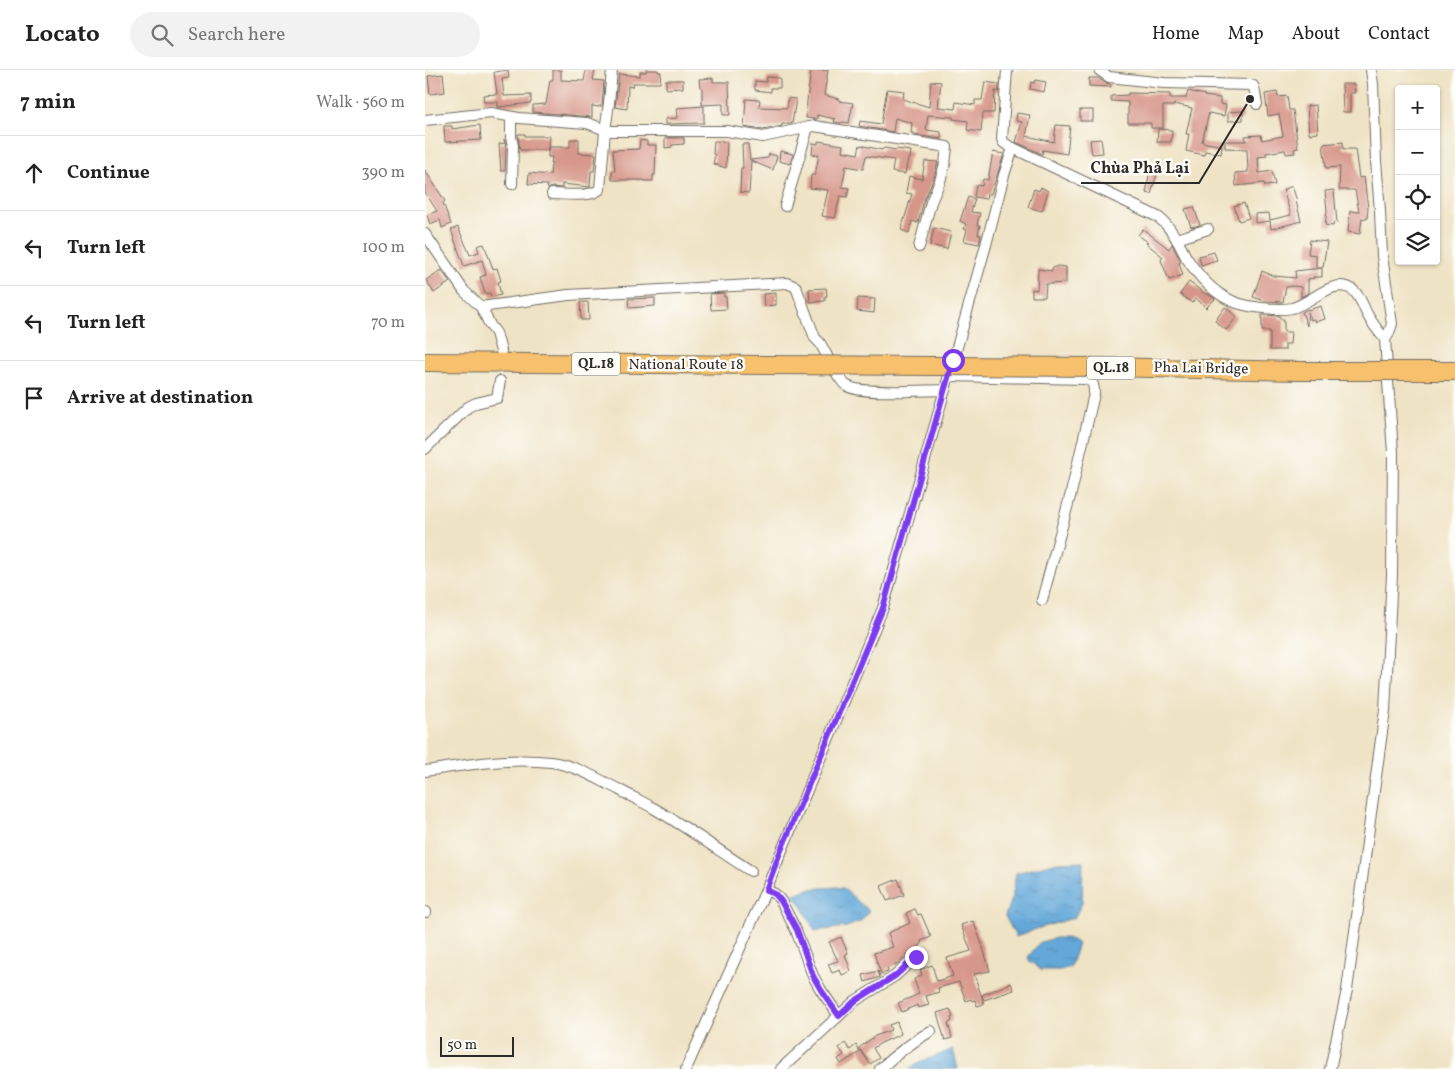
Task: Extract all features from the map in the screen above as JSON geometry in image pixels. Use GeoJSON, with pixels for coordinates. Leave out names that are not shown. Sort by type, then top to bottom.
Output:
{"type":"FeatureCollection","features":[{"type":"Feature","properties":{"kind":"highway","name":"National Route 18"},"geometry":{"type":"LineString","coordinates":[[425,362],[766,365]]}},
{"type":"Feature","properties":{"kind":"highway","name":"Pha Lai Bridge"},"geometry":{"type":"LineString","coordinates":[[766,365],[1090,367],[1299,371],[1455,370]]}},
{"type":"Feature","properties":{"kind":"street"},"geometry":{"type":"LineString","coordinates":[[552,194],[589,194],[599,190],[612,70]]}},
{"type":"Feature","properties":{"kind":"street"},"geometry":{"type":"LineString","coordinates":[[1007,70],[1002,140],[1004,143],[1158,217],[1171,229],[1187,258],[1204,282],[1216,293],[1233,302],[1275,309],[1292,308],[1308,302],[1333,286],[1339,285],[1353,290],[1361,299],[1367,313],[1385,339],[1393,452],[1392,575],[1385,710],[1347,990],[1330,1069]]}},
{"type":"Feature","properties":{"kind":"street"},"geometry":{"type":"LineString","coordinates":[[1099,70],[1109,77],[1164,83],[1251,85],[1254,87],[1257,104]]}},
{"type":"Feature","properties":{"kind":"street"},"geometry":{"type":"LineString","coordinates":[[1371,70],[1382,256],[1392,324],[1385,339]]}},
{"type":"Feature","properties":{"kind":"street"},"geometry":{"type":"LineString","coordinates":[[425,120],[491,113],[511,117],[587,123],[605,130],[727,132],[763,137],[808,127],[822,127],[947,147],[945,164],[931,202],[919,246]]}},
{"type":"Feature","properties":{"kind":"street"},"geometry":{"type":"LineString","coordinates":[[511,117],[513,146],[512,184]]}},
{"type":"Feature","properties":{"kind":"street"},"geometry":{"type":"LineString","coordinates":[[785,206],[808,127]]}},
{"type":"Feature","properties":{"kind":"street"},"geometry":{"type":"LineString","coordinates":[[686,1069],[766,890],[883,608],[1013,148]]}},
{"type":"Feature","properties":{"kind":"street"},"geometry":{"type":"LineString","coordinates":[[1177,239],[1208,229]]}},
{"type":"Feature","properties":{"kind":"street"},"geometry":{"type":"LineString","coordinates":[[425,234],[464,291],[481,307],[496,333],[501,351]]}},
{"type":"Feature","properties":{"kind":"street"},"geometry":{"type":"LineString","coordinates":[[481,307],[569,295],[787,284],[796,287],[815,338],[820,343],[841,380],[847,386],[861,391],[945,390]]}},
{"type":"Feature","properties":{"kind":"street"},"geometry":{"type":"LineString","coordinates":[[949,376],[1085,379],[1093,383],[1094,394],[1082,448],[1042,600]]}},
{"type":"Feature","properties":{"kind":"street"},"geometry":{"type":"LineString","coordinates":[[425,449],[468,407],[497,398],[499,381]]}},
{"type":"Feature","properties":{"kind":"street"},"geometry":{"type":"LineString","coordinates":[[425,770],[511,761],[553,762],[569,766],[591,774],[656,809],[751,872]]}},
{"type":"Feature","properties":{"kind":"street"},"geometry":{"type":"LineString","coordinates":[[766,890],[775,894],[781,901],[797,930],[813,976],[839,1016]]}},
{"type":"Feature","properties":{"kind":"street"},"geometry":{"type":"LineString","coordinates":[[781,1069],[855,1001],[895,976],[916,957]]}},
{"type":"Feature","properties":{"kind":"street"},"geometry":{"type":"LineString","coordinates":[[880,1069],[914,1041],[931,1032]]}},
{"type":"Feature","properties":{"kind":"water"},"geometry":{"type":"Polygon","coordinates":[[[1083,861],[1082,903],[1074,918],[1016,937],[1005,916],[1013,893],[1016,873],[1058,862],[1083,861]]]}},
{"type":"Feature","properties":{"kind":"water"},"geometry":{"type":"Polygon","coordinates":[[[843,888],[869,911],[861,921],[847,927],[815,931],[794,894],[809,889],[843,888]]]}},
{"type":"Feature","properties":{"kind":"water"},"geometry":{"type":"Polygon","coordinates":[[[1056,938],[1070,939],[1078,944],[1070,967],[1060,970],[1040,970],[1030,962],[1028,957],[1040,942],[1056,938]]]}},
{"type":"Feature","properties":{"kind":"water"},"geometry":{"type":"Polygon","coordinates":[[[953,1049],[958,1069],[909,1069],[919,1063],[953,1049]]]}},
{"type":"Feature","properties":{"kind":"building"},"geometry":{"type":"Polygon","coordinates":[[[508,70],[509,78],[502,79],[504,96],[531,95],[531,103],[498,107],[498,102],[484,102],[483,95],[497,94],[494,72],[508,70]]]}},
{"type":"Feature","properties":{"kind":"building"},"geometry":{"type":"Polygon","coordinates":[[[553,70],[561,70],[561,80],[584,81],[586,70],[595,70],[593,80],[604,81],[602,106],[592,106],[592,117],[533,112],[533,105],[546,104],[550,80],[553,80],[553,70]]]}},
{"type":"Feature","properties":{"kind":"building"},"geometry":{"type":"Polygon","coordinates":[[[646,70],[658,70],[658,72],[661,72],[660,83],[633,83],[632,87],[628,86],[627,109],[615,107],[619,74],[640,76],[640,72],[646,72],[646,70]]]}},
{"type":"Feature","properties":{"kind":"building"},"geometry":{"type":"Polygon","coordinates":[[[811,70],[828,70],[824,95],[839,99],[839,101],[853,103],[849,123],[834,122],[835,119],[817,115],[817,119],[806,118],[811,70]]]}},
{"type":"Feature","properties":{"kind":"building"},"geometry":{"type":"Polygon","coordinates":[[[443,74],[445,92],[430,94],[428,76],[443,74]]]}},
{"type":"Feature","properties":{"kind":"building"},"geometry":{"type":"Polygon","coordinates":[[[767,77],[780,78],[780,88],[771,88],[771,92],[755,90],[755,81],[766,82],[767,77]]]}},
{"type":"Feature","properties":{"kind":"building"},"geometry":{"type":"Polygon","coordinates":[[[713,78],[713,82],[729,82],[730,115],[723,115],[723,104],[702,105],[702,87],[700,87],[699,79],[713,78]]]}},
{"type":"Feature","properties":{"kind":"building"},"geometry":{"type":"Polygon","coordinates":[[[1089,78],[1098,78],[1110,84],[1111,87],[1089,86],[1089,78]]]}},
{"type":"Feature","properties":{"kind":"building"},"geometry":{"type":"Polygon","coordinates":[[[666,80],[683,80],[683,88],[666,89],[666,80]]]}},
{"type":"Feature","properties":{"kind":"building"},"geometry":{"type":"Polygon","coordinates":[[[1035,80],[1046,82],[1044,92],[1030,89],[1031,82],[1034,83],[1035,80]]]}},
{"type":"Feature","properties":{"kind":"building"},"geometry":{"type":"Polygon","coordinates":[[[931,81],[941,82],[938,107],[955,109],[956,102],[975,105],[975,100],[982,100],[985,82],[999,84],[999,92],[995,91],[994,113],[983,113],[981,132],[967,130],[968,121],[953,119],[953,117],[928,115],[926,130],[941,132],[941,139],[915,135],[915,133],[911,133],[912,123],[895,118],[893,132],[859,126],[860,121],[881,124],[887,89],[904,91],[903,99],[929,107],[931,81]]]}},
{"type":"Feature","properties":{"kind":"building"},"geometry":{"type":"Polygon","coordinates":[[[1342,84],[1354,84],[1355,93],[1350,93],[1350,112],[1343,112],[1342,84]]]}},
{"type":"Feature","properties":{"kind":"building"},"geometry":{"type":"Polygon","coordinates":[[[1188,91],[1220,98],[1220,104],[1226,105],[1224,116],[1209,113],[1202,142],[1222,146],[1221,154],[1205,151],[1204,155],[1186,151],[1189,134],[1186,134],[1192,108],[1174,104],[1174,106],[1163,106],[1163,128],[1151,128],[1151,123],[1128,123],[1128,102],[1111,101],[1111,96],[1128,95],[1128,93],[1170,94],[1170,98],[1186,98],[1188,91]]]}},
{"type":"Feature","properties":{"kind":"building"},"geometry":{"type":"Polygon","coordinates":[[[1277,92],[1278,97],[1287,96],[1289,110],[1293,110],[1298,148],[1294,149],[1295,153],[1286,154],[1285,150],[1266,153],[1266,156],[1258,157],[1259,173],[1272,171],[1275,185],[1265,186],[1264,183],[1236,186],[1235,173],[1248,172],[1247,149],[1225,148],[1225,141],[1246,141],[1245,136],[1261,135],[1262,140],[1283,136],[1279,114],[1268,116],[1265,94],[1277,92]]]}},
{"type":"Feature","properties":{"kind":"building"},"geometry":{"type":"Polygon","coordinates":[[[788,98],[796,99],[792,124],[782,124],[782,126],[763,130],[744,127],[746,99],[760,100],[759,107],[787,108],[788,98]]]}},
{"type":"Feature","properties":{"kind":"building"},"geometry":{"type":"Polygon","coordinates":[[[1316,105],[1318,133],[1309,134],[1307,106],[1316,105]]]}},
{"type":"Feature","properties":{"kind":"building"},"geometry":{"type":"Polygon","coordinates":[[[704,106],[704,123],[665,124],[665,119],[678,118],[677,108],[704,106]]]}},
{"type":"Feature","properties":{"kind":"building"},"geometry":{"type":"Polygon","coordinates":[[[1080,110],[1093,110],[1093,121],[1080,121],[1080,110]]]}},
{"type":"Feature","properties":{"kind":"building"},"geometry":{"type":"Polygon","coordinates":[[[1243,111],[1243,120],[1228,121],[1228,112],[1243,111]]]}},
{"type":"Feature","properties":{"kind":"building"},"geometry":{"type":"Polygon","coordinates":[[[1017,113],[1030,115],[1026,136],[1054,142],[1056,125],[1070,126],[1067,154],[1043,150],[1042,154],[1016,142],[1022,122],[1016,121],[1017,113]]]}},
{"type":"Feature","properties":{"kind":"building"},"geometry":{"type":"Polygon","coordinates":[[[480,125],[481,140],[445,142],[444,126],[452,126],[452,129],[480,125]]]}},
{"type":"Feature","properties":{"kind":"building"},"geometry":{"type":"Polygon","coordinates":[[[1158,129],[1172,130],[1171,142],[1157,142],[1158,129]]]}},
{"type":"Feature","properties":{"kind":"building"},"geometry":{"type":"Polygon","coordinates":[[[518,134],[525,134],[525,136],[549,136],[548,150],[520,150],[518,134]]]}},
{"type":"Feature","properties":{"kind":"building"},"geometry":{"type":"Polygon","coordinates":[[[665,138],[684,138],[684,144],[665,148],[665,138]]]}},
{"type":"Feature","properties":{"kind":"building"},"geometry":{"type":"Polygon","coordinates":[[[570,139],[579,139],[579,153],[596,154],[594,171],[591,171],[590,187],[562,184],[562,188],[552,187],[548,189],[547,185],[528,184],[529,173],[550,175],[552,157],[548,157],[548,147],[570,147],[570,139]]]}},
{"type":"Feature","properties":{"kind":"building"},"geometry":{"type":"Polygon","coordinates":[[[1101,139],[1103,153],[1092,154],[1090,140],[1101,139]]]}},
{"type":"Feature","properties":{"kind":"building"},"geometry":{"type":"Polygon","coordinates":[[[640,140],[647,141],[647,145],[656,145],[653,181],[612,180],[612,171],[615,171],[613,150],[639,149],[640,140]]]}},
{"type":"Feature","properties":{"kind":"building"},"geometry":{"type":"Polygon","coordinates":[[[714,141],[727,142],[726,168],[713,164],[715,155],[713,154],[714,141]]]}},
{"type":"Feature","properties":{"kind":"building"},"geometry":{"type":"Polygon","coordinates":[[[818,141],[843,145],[842,151],[858,154],[860,145],[882,150],[884,148],[911,151],[910,159],[908,159],[905,174],[892,172],[894,160],[866,156],[863,169],[846,166],[842,187],[849,188],[847,197],[840,196],[835,218],[822,216],[828,190],[810,188],[811,175],[815,175],[819,155],[812,154],[813,143],[818,144],[818,141]]]}},
{"type":"Feature","properties":{"kind":"building"},"geometry":{"type":"Polygon","coordinates":[[[1343,142],[1343,149],[1355,149],[1359,178],[1364,177],[1368,208],[1367,219],[1362,218],[1360,234],[1348,232],[1350,211],[1359,212],[1355,190],[1339,190],[1340,167],[1326,168],[1323,144],[1343,142]]]}},
{"type":"Feature","properties":{"kind":"building"},"geometry":{"type":"Polygon","coordinates":[[[505,143],[505,171],[501,171],[499,144],[505,143]]]}},
{"type":"Feature","properties":{"kind":"building"},"geometry":{"type":"Polygon","coordinates":[[[742,144],[748,144],[750,160],[768,158],[769,154],[777,156],[773,170],[751,161],[749,193],[740,192],[741,168],[743,168],[742,144]]]}},
{"type":"Feature","properties":{"kind":"building"},"geometry":{"type":"Polygon","coordinates":[[[780,151],[793,154],[790,164],[779,161],[780,151]]]}},
{"type":"Feature","properties":{"kind":"building"},"geometry":{"type":"Polygon","coordinates":[[[993,152],[1004,154],[991,194],[987,194],[986,199],[974,197],[976,185],[982,186],[983,179],[988,180],[993,152]]]}},
{"type":"Feature","properties":{"kind":"building"},"geometry":{"type":"Polygon","coordinates":[[[925,161],[938,162],[918,223],[912,221],[909,233],[901,230],[912,194],[906,193],[909,176],[922,179],[925,161]]]}},
{"type":"Feature","properties":{"kind":"building"},"geometry":{"type":"Polygon","coordinates":[[[425,170],[445,201],[443,203],[451,224],[442,228],[440,220],[430,224],[427,215],[437,211],[425,192],[425,170]]]}},
{"type":"Feature","properties":{"kind":"building"},"geometry":{"type":"Polygon","coordinates":[[[1150,170],[1158,171],[1151,194],[1146,193],[1150,170]]]}},
{"type":"Feature","properties":{"kind":"building"},"geometry":{"type":"Polygon","coordinates":[[[1292,186],[1301,221],[1271,229],[1270,221],[1255,223],[1255,214],[1269,213],[1270,220],[1291,215],[1283,190],[1292,186]]]}},
{"type":"Feature","properties":{"kind":"building"},"geometry":{"type":"Polygon","coordinates":[[[1041,187],[1048,191],[1042,211],[1028,207],[1034,189],[1039,191],[1041,187]]]}},
{"type":"Feature","properties":{"kind":"building"},"geometry":{"type":"Polygon","coordinates":[[[1334,190],[1337,223],[1334,222],[1333,226],[1325,225],[1327,211],[1325,191],[1334,190]]]}},
{"type":"Feature","properties":{"kind":"building"},"geometry":{"type":"Polygon","coordinates":[[[968,197],[975,199],[971,212],[980,213],[977,225],[980,225],[978,235],[981,235],[979,244],[964,241],[967,230],[964,229],[966,224],[960,221],[968,197]]]}},
{"type":"Feature","properties":{"kind":"building"},"geometry":{"type":"Polygon","coordinates":[[[1244,203],[1249,218],[1239,221],[1234,206],[1244,203]]]}},
{"type":"Feature","properties":{"kind":"building"},"geometry":{"type":"Polygon","coordinates":[[[1194,207],[1200,225],[1191,227],[1185,209],[1194,207]]]}},
{"type":"Feature","properties":{"kind":"building"},"geometry":{"type":"Polygon","coordinates":[[[458,227],[470,255],[479,252],[477,246],[484,244],[493,269],[497,268],[501,281],[498,282],[501,295],[491,297],[490,293],[485,294],[480,277],[486,275],[482,260],[464,266],[451,230],[458,227]]]}},
{"type":"Feature","properties":{"kind":"building"},"geometry":{"type":"Polygon","coordinates":[[[934,228],[951,232],[947,249],[930,245],[934,228]]]}},
{"type":"Feature","properties":{"kind":"building"},"geometry":{"type":"Polygon","coordinates":[[[1143,229],[1169,249],[1172,244],[1181,262],[1179,263],[1183,275],[1169,280],[1161,260],[1163,257],[1138,235],[1143,229]]]}},
{"type":"Feature","properties":{"kind":"building"},"geometry":{"type":"Polygon","coordinates":[[[1310,240],[1327,242],[1323,267],[1316,267],[1316,255],[1308,254],[1310,240]]]}},
{"type":"Feature","properties":{"kind":"building"},"geometry":{"type":"Polygon","coordinates":[[[1214,252],[1217,260],[1201,265],[1199,256],[1214,252]]]}},
{"type":"Feature","properties":{"kind":"building"},"geometry":{"type":"Polygon","coordinates":[[[1058,266],[1066,267],[1066,283],[1046,284],[1045,297],[1032,297],[1032,289],[1037,290],[1038,269],[1052,271],[1052,268],[1058,266]]]}},
{"type":"Feature","properties":{"kind":"building"},"geometry":{"type":"Polygon","coordinates":[[[1322,268],[1322,277],[1308,279],[1308,293],[1301,297],[1301,287],[1293,286],[1286,287],[1283,302],[1265,301],[1253,297],[1262,271],[1274,276],[1296,278],[1295,271],[1322,268]]]}},
{"type":"Feature","properties":{"kind":"building"},"geometry":{"type":"Polygon","coordinates":[[[441,270],[450,282],[434,293],[426,280],[441,270]]]}},
{"type":"Feature","properties":{"kind":"building"},"geometry":{"type":"Polygon","coordinates":[[[1189,282],[1215,299],[1206,308],[1196,298],[1192,303],[1180,294],[1189,282]]]}},
{"type":"Feature","properties":{"kind":"building"},"geometry":{"type":"Polygon","coordinates":[[[826,288],[827,296],[825,296],[825,301],[810,302],[809,289],[826,288]]]}},
{"type":"Feature","properties":{"kind":"building"},"geometry":{"type":"Polygon","coordinates":[[[724,293],[727,309],[711,310],[710,294],[724,293]]]}},
{"type":"Feature","properties":{"kind":"building"},"geometry":{"type":"Polygon","coordinates":[[[776,293],[776,305],[764,306],[763,294],[776,293]]]}},
{"type":"Feature","properties":{"kind":"building"},"geometry":{"type":"Polygon","coordinates":[[[655,298],[655,306],[629,308],[628,299],[655,298]]]}},
{"type":"Feature","properties":{"kind":"building"},"geometry":{"type":"Polygon","coordinates":[[[858,298],[875,299],[874,313],[857,311],[858,298]]]}},
{"type":"Feature","properties":{"kind":"building"},"geometry":{"type":"Polygon","coordinates":[[[580,302],[588,302],[589,320],[581,320],[580,302]]]}},
{"type":"Feature","properties":{"kind":"building"},"geometry":{"type":"Polygon","coordinates":[[[1321,306],[1325,319],[1315,322],[1314,319],[1311,320],[1308,312],[1307,326],[1302,312],[1321,306]]]}},
{"type":"Feature","properties":{"kind":"building"},"geometry":{"type":"Polygon","coordinates":[[[1225,307],[1237,317],[1226,330],[1215,321],[1225,307]]]}},
{"type":"Feature","properties":{"kind":"building"},"geometry":{"type":"Polygon","coordinates":[[[1262,315],[1280,316],[1280,319],[1284,319],[1284,332],[1291,332],[1290,344],[1285,344],[1285,350],[1270,350],[1270,331],[1262,331],[1262,315]]]}},
{"type":"Feature","properties":{"kind":"building"},"geometry":{"type":"Polygon","coordinates":[[[898,879],[904,895],[887,901],[881,886],[898,879]]]}},
{"type":"Feature","properties":{"kind":"building"},"geometry":{"type":"Polygon","coordinates":[[[915,909],[918,915],[921,914],[931,937],[921,941],[922,944],[919,946],[919,949],[910,952],[898,964],[887,968],[888,972],[881,974],[874,953],[893,947],[888,933],[910,923],[906,913],[915,909]]]}},
{"type":"Feature","properties":{"kind":"building"},"geometry":{"type":"Polygon","coordinates":[[[973,921],[990,971],[974,974],[984,1004],[977,1006],[975,1000],[966,1001],[959,982],[938,988],[939,992],[926,996],[929,1005],[918,1008],[917,1005],[902,1012],[898,1003],[919,994],[914,979],[922,975],[920,970],[932,965],[937,981],[953,976],[947,958],[971,951],[961,925],[973,921]]]}},
{"type":"Feature","properties":{"kind":"building"},"geometry":{"type":"Polygon","coordinates":[[[841,937],[848,953],[845,955],[851,971],[842,975],[840,970],[832,973],[828,964],[838,961],[829,942],[841,937]]]}},
{"type":"Feature","properties":{"kind":"building"},"geometry":{"type":"Polygon","coordinates":[[[878,971],[880,977],[865,982],[863,975],[878,971]]]}},
{"type":"Feature","properties":{"kind":"building"},"geometry":{"type":"Polygon","coordinates":[[[1011,983],[1014,990],[984,1000],[982,995],[1011,983]]]}},
{"type":"Feature","properties":{"kind":"building"},"geometry":{"type":"Polygon","coordinates":[[[950,1009],[953,1017],[951,1018],[952,1021],[948,1023],[952,1038],[945,1040],[937,1013],[950,1009]]]}},
{"type":"Feature","properties":{"kind":"building"},"geometry":{"type":"Polygon","coordinates":[[[897,1022],[901,1034],[873,1048],[879,1058],[870,1064],[859,1048],[875,1036],[891,1030],[889,1025],[897,1022]]]}},
{"type":"Feature","properties":{"kind":"building"},"geometry":{"type":"Polygon","coordinates":[[[845,1043],[850,1050],[856,1045],[860,1052],[841,1064],[838,1059],[844,1055],[839,1048],[845,1043]]]}},
{"type":"Feature","properties":{"kind":"place","name":"Chùa Phả Lại"},"geometry":{"type":"Point","coordinates":[1250,99]}},
{"type":"Feature","properties":{"kind":"route"},"geometry":{"type":"LineString","coordinates":[[916,957],[895,976],[855,1001],[839,1016],[813,976],[793,921],[778,897],[766,890],[883,608],[953,360]]}}]}
